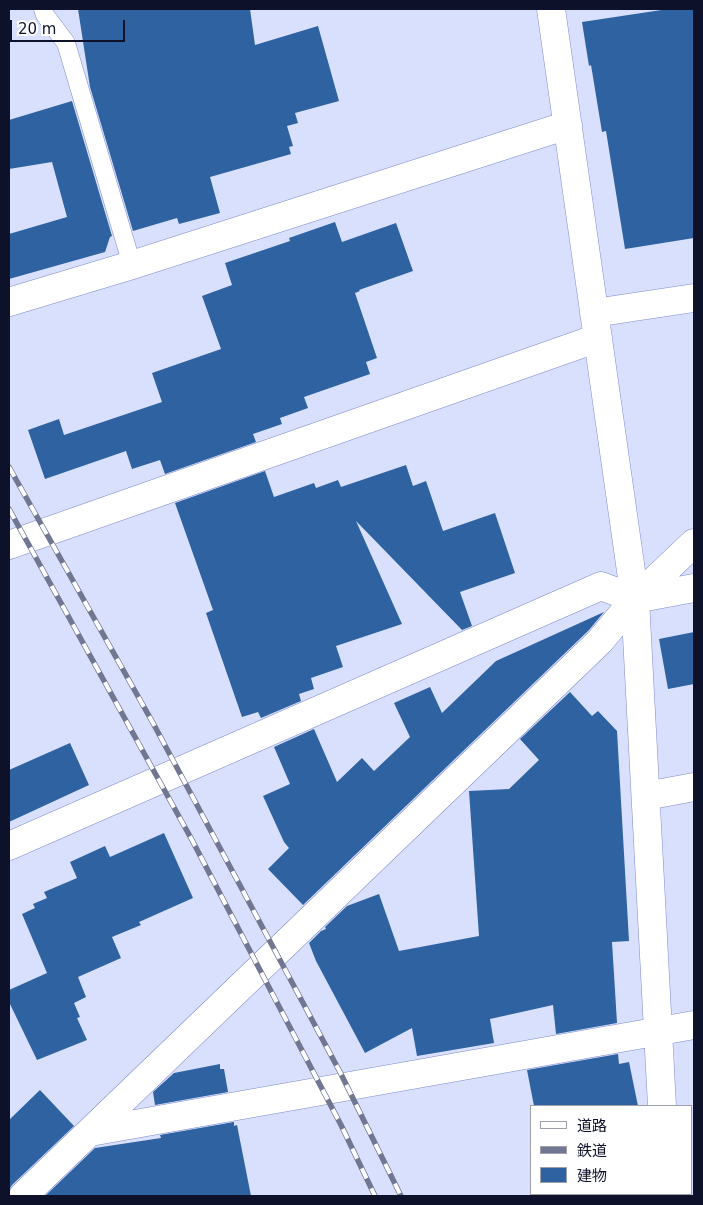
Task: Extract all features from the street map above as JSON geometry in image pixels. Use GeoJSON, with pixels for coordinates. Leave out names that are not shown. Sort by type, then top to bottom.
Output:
{"type":"FeatureCollection","features":[{"type":"Feature","properties":{"kind":"street"},"geometry":{"type":"LineString","coordinates":[[551,9],[635,599],[662,1105]]}},
{"type":"Feature","properties":{"kind":"street"},"geometry":{"type":"LineString","coordinates":[[9,302],[132,265],[568,126]]}},
{"type":"Feature","properties":{"kind":"street"},"geometry":{"type":"LineString","coordinates":[[9,545],[596,326],[694,298]]}},
{"type":"Feature","properties":{"kind":"street"},"geometry":{"type":"LineString","coordinates":[[23,1196],[593,648],[635,599],[694,543]]}},
{"type":"Feature","properties":{"kind":"street"},"geometry":{"type":"LineString","coordinates":[[9,846],[601,586],[635,599],[694,588]]}},
{"type":"Feature","properties":{"kind":"street"},"geometry":{"type":"LineString","coordinates":[[646,796],[694,787]]}},
{"type":"Feature","properties":{"kind":"street"},"geometry":{"type":"LineString","coordinates":[[90,1132],[694,1025]]}},
{"type":"Feature","properties":{"kind":"lane"},"geometry":{"type":"LineString","coordinates":[[43,9],[45,16],[66,43],[132,265]]}},
{"type":"Feature","properties":{"kind":"building"},"geometry":{"type":"Polygon","coordinates":[[[78,9],[250,9],[255,45],[318,26],[339,101],[295,113],[298,123],[287,126],[293,146],[289,147],[291,154],[210,177],[220,213],[179,224],[177,218],[133,231],[90,87],[78,9]]]}},
{"type":"Feature","properties":{"kind":"building"},"geometry":{"type":"Polygon","coordinates":[[[668,9],[694,9],[694,238],[625,249],[606,131],[602,132],[582,22],[668,9]]]}},
{"type":"Feature","properties":{"kind":"building"},"geometry":{"type":"Polygon","coordinates":[[[72,101],[112,236],[105,252],[9,279],[9,234],[67,217],[52,162],[9,169],[9,120],[72,101]]]}},
{"type":"Feature","properties":{"kind":"building"},"geometry":{"type":"Polygon","coordinates":[[[335,222],[342,242],[396,223],[413,271],[355,293],[377,358],[366,362],[370,374],[304,397],[308,408],[280,418],[282,424],[253,434],[256,442],[165,474],[160,460],[132,469],[126,451],[45,479],[28,430],[59,419],[64,435],[162,402],[152,373],[221,349],[202,296],[232,285],[225,263],[290,241],[289,238],[335,222]]]}},
{"type":"Feature","properties":{"kind":"building"},"geometry":{"type":"Polygon","coordinates":[[[406,465],[413,486],[426,481],[443,531],[495,513],[515,573],[460,592],[472,626],[462,630],[356,521],[402,624],[336,646],[343,667],[311,678],[314,689],[299,694],[301,701],[261,718],[258,712],[242,717],[206,613],[213,610],[175,503],[265,471],[274,497],[314,483],[316,488],[338,480],[341,487],[406,465]]]}},
{"type":"Feature","properties":{"kind":"building"},"geometry":{"type":"Polygon","coordinates":[[[604,612],[589,630],[303,905],[268,869],[289,848],[284,842],[263,796],[290,784],[274,747],[314,729],[337,782],[362,758],[374,771],[410,737],[394,703],[430,687],[442,713],[496,661],[604,612]]]}},
{"type":"Feature","properties":{"kind":"building"},"geometry":{"type":"Polygon","coordinates":[[[694,632],[694,684],[668,689],[659,639],[694,632]]]}},
{"type":"Feature","properties":{"kind":"building"},"geometry":{"type":"Polygon","coordinates":[[[570,692],[592,716],[598,711],[617,731],[629,941],[612,942],[617,1023],[556,1034],[553,1005],[490,1019],[494,1043],[417,1056],[412,1028],[365,1053],[316,961],[309,943],[321,931],[326,929],[325,927],[347,906],[379,894],[399,951],[479,936],[469,791],[509,789],[539,760],[520,739],[570,692]]]}},
{"type":"Feature","properties":{"kind":"building"},"geometry":{"type":"Polygon","coordinates":[[[70,743],[89,785],[9,822],[9,770],[70,743]]]}},
{"type":"Feature","properties":{"kind":"building"},"geometry":{"type":"Polygon","coordinates":[[[164,833],[193,898],[139,922],[141,925],[112,937],[121,958],[78,977],[86,997],[74,1003],[80,1017],[77,1018],[87,1040],[37,1060],[9,1002],[9,990],[47,973],[22,914],[35,908],[33,904],[47,898],[44,892],[77,878],[70,862],[105,846],[110,857],[164,833]]]}},
{"type":"Feature","properties":{"kind":"building"},"geometry":{"type":"Polygon","coordinates":[[[618,1054],[619,1064],[629,1062],[638,1105],[534,1105],[527,1070],[618,1054]]]}},
{"type":"Feature","properties":{"kind":"building"},"geometry":{"type":"Polygon","coordinates":[[[220,1064],[220,1069],[224,1069],[228,1092],[155,1105],[153,1092],[174,1073],[220,1064]]]}},
{"type":"Feature","properties":{"kind":"building"},"geometry":{"type":"Polygon","coordinates":[[[40,1090],[74,1126],[9,1190],[9,1120],[40,1090]]]}},
{"type":"Feature","properties":{"kind":"building"},"geometry":{"type":"Polygon","coordinates":[[[234,1122],[234,1126],[237,1125],[251,1196],[45,1196],[95,1148],[161,1138],[160,1135],[234,1122]]]}},
{"type":"Feature","properties":{"kind":"railway"},"geometry":{"type":"LineString","coordinates":[[9,467],[153,723],[340,1072],[401,1196]]}},
{"type":"Feature","properties":{"kind":"railway"},"geometry":{"type":"LineString","coordinates":[[9,509],[192,840],[341,1125],[375,1196]]}}]}
